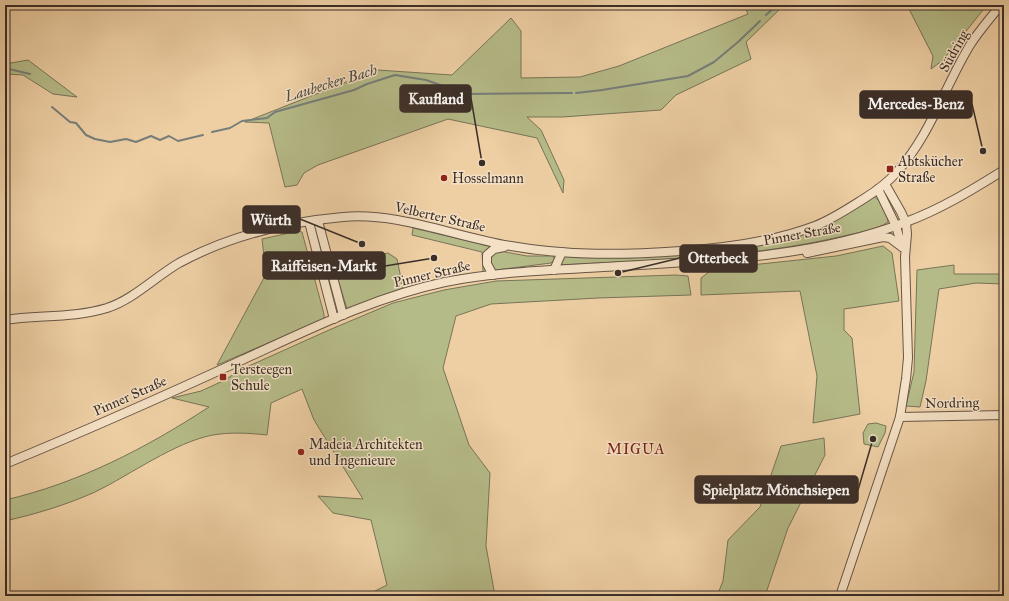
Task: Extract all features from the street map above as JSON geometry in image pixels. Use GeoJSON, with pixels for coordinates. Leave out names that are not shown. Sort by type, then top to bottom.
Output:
{"type":"FeatureCollection","features":[{"type":"Feature","properties":{"kind":"street","name":"Südring"},"geometry":{"type":"LineString","coordinates":[[878,189],[896,174],[917,147],[969,46],[1001,5]]}},
{"type":"Feature","properties":{"kind":"street","name":"Pinner Straße"},"geometry":{"type":"LineString","coordinates":[[5,464],[343,315],[392,296],[443,283],[493,275],[694,261],[790,251],[849,239],[906,223],[954,201],[1004,170]]}},
{"type":"Feature","properties":{"kind":"street"},"geometry":{"type":"LineString","coordinates":[[840,596],[900,417],[908,358],[906,223],[885,184]]}},
{"type":"Feature","properties":{"kind":"street"},"geometry":{"type":"LineString","coordinates":[[878,189],[896,226],[906,257]]}},
{"type":"Feature","properties":{"kind":"street","name":"Velberter Straße"},"geometry":{"type":"LineString","coordinates":[[5,320],[103,309],[126,299],[175,266],[200,252],[247,236],[309,222],[342,217],[381,217],[509,246],[562,252],[628,254],[660,253],[703,250],[758,242],[815,226],[844,211],[878,189]]}},
{"type":"Feature","properties":{"kind":"street"},"geometry":{"type":"LineString","coordinates":[[318,221],[343,315]]}},
{"type":"Feature","properties":{"kind":"street"},"geometry":{"type":"LineString","coordinates":[[309,222],[334,319]]}},
{"type":"Feature","properties":{"kind":"street"},"geometry":{"type":"LineString","coordinates":[[790,251],[820,251],[883,237],[890,238],[902,247]]}},
{"type":"Feature","properties":{"kind":"street"},"geometry":{"type":"LineString","coordinates":[[493,275],[487,264],[487,255],[494,249],[509,246]]}},
{"type":"Feature","properties":{"kind":"street"},"geometry":{"type":"LineString","coordinates":[[554,270],[562,252]]}},
{"type":"Feature","properties":{"kind":"street","name":"Nordring"},"geometry":{"type":"LineString","coordinates":[[900,417],[1004,415]]}},
{"type":"Feature","properties":{"kind":"green space"},"geometry":{"type":"Polygon","coordinates":[[[744,5],[784,5],[746,42],[751,59],[676,95],[661,110],[562,117],[527,117],[541,130],[564,180],[563,193],[537,138],[448,119],[318,165],[304,173],[297,185],[285,187],[269,123],[245,122],[377,70],[452,75],[511,18],[521,31],[521,78],[580,77],[619,66],[748,14],[744,5]]]}},
{"type":"Feature","properties":{"kind":"green space"},"geometry":{"type":"Polygon","coordinates":[[[912,5],[987,5],[943,60],[931,69],[933,56],[908,7],[912,5]]]}},
{"type":"Feature","properties":{"kind":"green space"},"geometry":{"type":"Polygon","coordinates":[[[28,60],[77,97],[53,94],[23,75],[5,74],[5,64],[28,60]]]}},
{"type":"Feature","properties":{"kind":"green space"},"geometry":{"type":"Polygon","coordinates":[[[874,197],[884,208],[888,222],[871,230],[839,237],[770,250],[735,254],[559,265],[565,256],[627,258],[696,254],[784,240],[874,197]]]}},
{"type":"Feature","properties":{"kind":"green space"},"geometry":{"type":"Polygon","coordinates":[[[413,228],[494,247],[488,250],[488,272],[483,272],[482,252],[412,235],[413,228]]]}},
{"type":"Feature","properties":{"kind":"green space"},"geometry":{"type":"Polygon","coordinates":[[[298,231],[302,232],[324,314],[324,319],[217,365],[266,274],[262,239],[298,231]]]}},
{"type":"Feature","properties":{"kind":"green space"},"geometry":{"type":"Polygon","coordinates":[[[883,246],[892,253],[899,301],[844,309],[844,330],[852,338],[860,414],[813,423],[817,376],[800,291],[701,295],[701,278],[713,269],[836,256],[883,246]]]}},
{"type":"Feature","properties":{"kind":"green space"},"geometry":{"type":"Polygon","coordinates":[[[500,251],[527,256],[553,256],[555,260],[551,263],[496,270],[490,263],[490,258],[492,253],[500,251]]]}},
{"type":"Feature","properties":{"kind":"green space"},"geometry":{"type":"Polygon","coordinates":[[[388,253],[397,259],[403,288],[347,309],[333,263],[388,253]]]}},
{"type":"Feature","properties":{"kind":"green space"},"geometry":{"type":"Polygon","coordinates":[[[954,265],[954,274],[1004,274],[1004,284],[976,283],[939,289],[926,381],[920,407],[906,406],[914,372],[917,270],[954,265]]]}},
{"type":"Feature","properties":{"kind":"green space"},"geometry":{"type":"Polygon","coordinates":[[[676,275],[688,276],[691,295],[491,304],[456,316],[443,368],[469,445],[490,473],[486,546],[495,596],[373,596],[373,592],[387,585],[371,520],[333,513],[318,496],[363,499],[314,420],[302,389],[271,403],[267,435],[226,433],[198,439],[183,444],[109,485],[84,497],[51,509],[5,521],[5,500],[32,493],[85,474],[136,450],[209,407],[172,398],[201,391],[225,380],[240,370],[393,303],[444,290],[496,281],[676,275]]]}},
{"type":"Feature","properties":{"kind":"green space"},"geometry":{"type":"Polygon","coordinates":[[[876,423],[886,426],[885,433],[878,447],[864,444],[863,433],[868,424],[876,423]]]}},
{"type":"Feature","properties":{"kind":"green space"},"geometry":{"type":"Polygon","coordinates":[[[824,438],[825,455],[788,528],[765,596],[717,596],[723,581],[728,540],[760,507],[781,446],[824,438]]]}},
{"type":"Feature","properties":{"kind":"waterway","name":"Laubecker Bach"},"geometry":{"type":"LineString","coordinates":[[766,15],[777,5]]}},
{"type":"Feature","properties":{"kind":"waterway","name":"Laubecker Bach"},"geometry":{"type":"LineString","coordinates":[[576,93],[688,76],[714,62],[760,21]]}},
{"type":"Feature","properties":{"kind":"waterway","name":"Laubecker Bach"},"geometry":{"type":"LineString","coordinates":[[5,71],[9,69],[30,74]]}},
{"type":"Feature","properties":{"kind":"waterway","name":"Laubecker Bach"},"geometry":{"type":"LineString","coordinates":[[212,132],[230,128],[242,121],[267,118],[275,112],[354,90],[395,75],[426,80],[460,92]]}},
{"type":"Feature","properties":{"kind":"waterway","name":"Laubecker Bach"},"geometry":{"type":"LineString","coordinates":[[466,94],[572,93]]}},
{"type":"Feature","properties":{"kind":"waterway","name":"Laubecker Bach"},"geometry":{"type":"LineString","coordinates":[[52,107],[70,122],[76,123],[86,135],[95,139],[110,142],[126,139],[136,142],[151,136],[160,140],[169,136],[178,141],[203,135]]}},
{"type":"Feature","properties":{"kind":"place","name":"Mercedes-Benz"},"geometry":{"type":"Point","coordinates":[983,151]}},
{"type":"Feature","properties":{"kind":"place","name":"Kaufland"},"geometry":{"type":"Point","coordinates":[482,163]}},
{"type":"Feature","properties":{"kind":"place","name":"Abtskücher Straße"},"geometry":{"type":"Point","coordinates":[890,169]}},
{"type":"Feature","properties":{"kind":"place","name":"Hosselmann"},"geometry":{"type":"Point","coordinates":[444,178]}},
{"type":"Feature","properties":{"kind":"place","name":"Würth"},"geometry":{"type":"Point","coordinates":[362,244]}},
{"type":"Feature","properties":{"kind":"place","name":"Raiffeisen-Markt"},"geometry":{"type":"Point","coordinates":[434,258]}},
{"type":"Feature","properties":{"kind":"place","name":"Otterbeck"},"geometry":{"type":"Point","coordinates":[618,273]}},
{"type":"Feature","properties":{"kind":"place","name":"Tersteegen Schule"},"geometry":{"type":"Point","coordinates":[223,377]}},
{"type":"Feature","properties":{"kind":"place","name":"Spielplatz Mönchsiepen"},"geometry":{"type":"Point","coordinates":[873,439]}},
{"type":"Feature","properties":{"kind":"place","name":"Madeia Architekten und Ingenieure"},"geometry":{"type":"Point","coordinates":[301,452]}},
{"type":"Feature","properties":{"kind":"district","name":"MIGUA"},"geometry":{"type":"Point","coordinates":[636,449]}}]}
